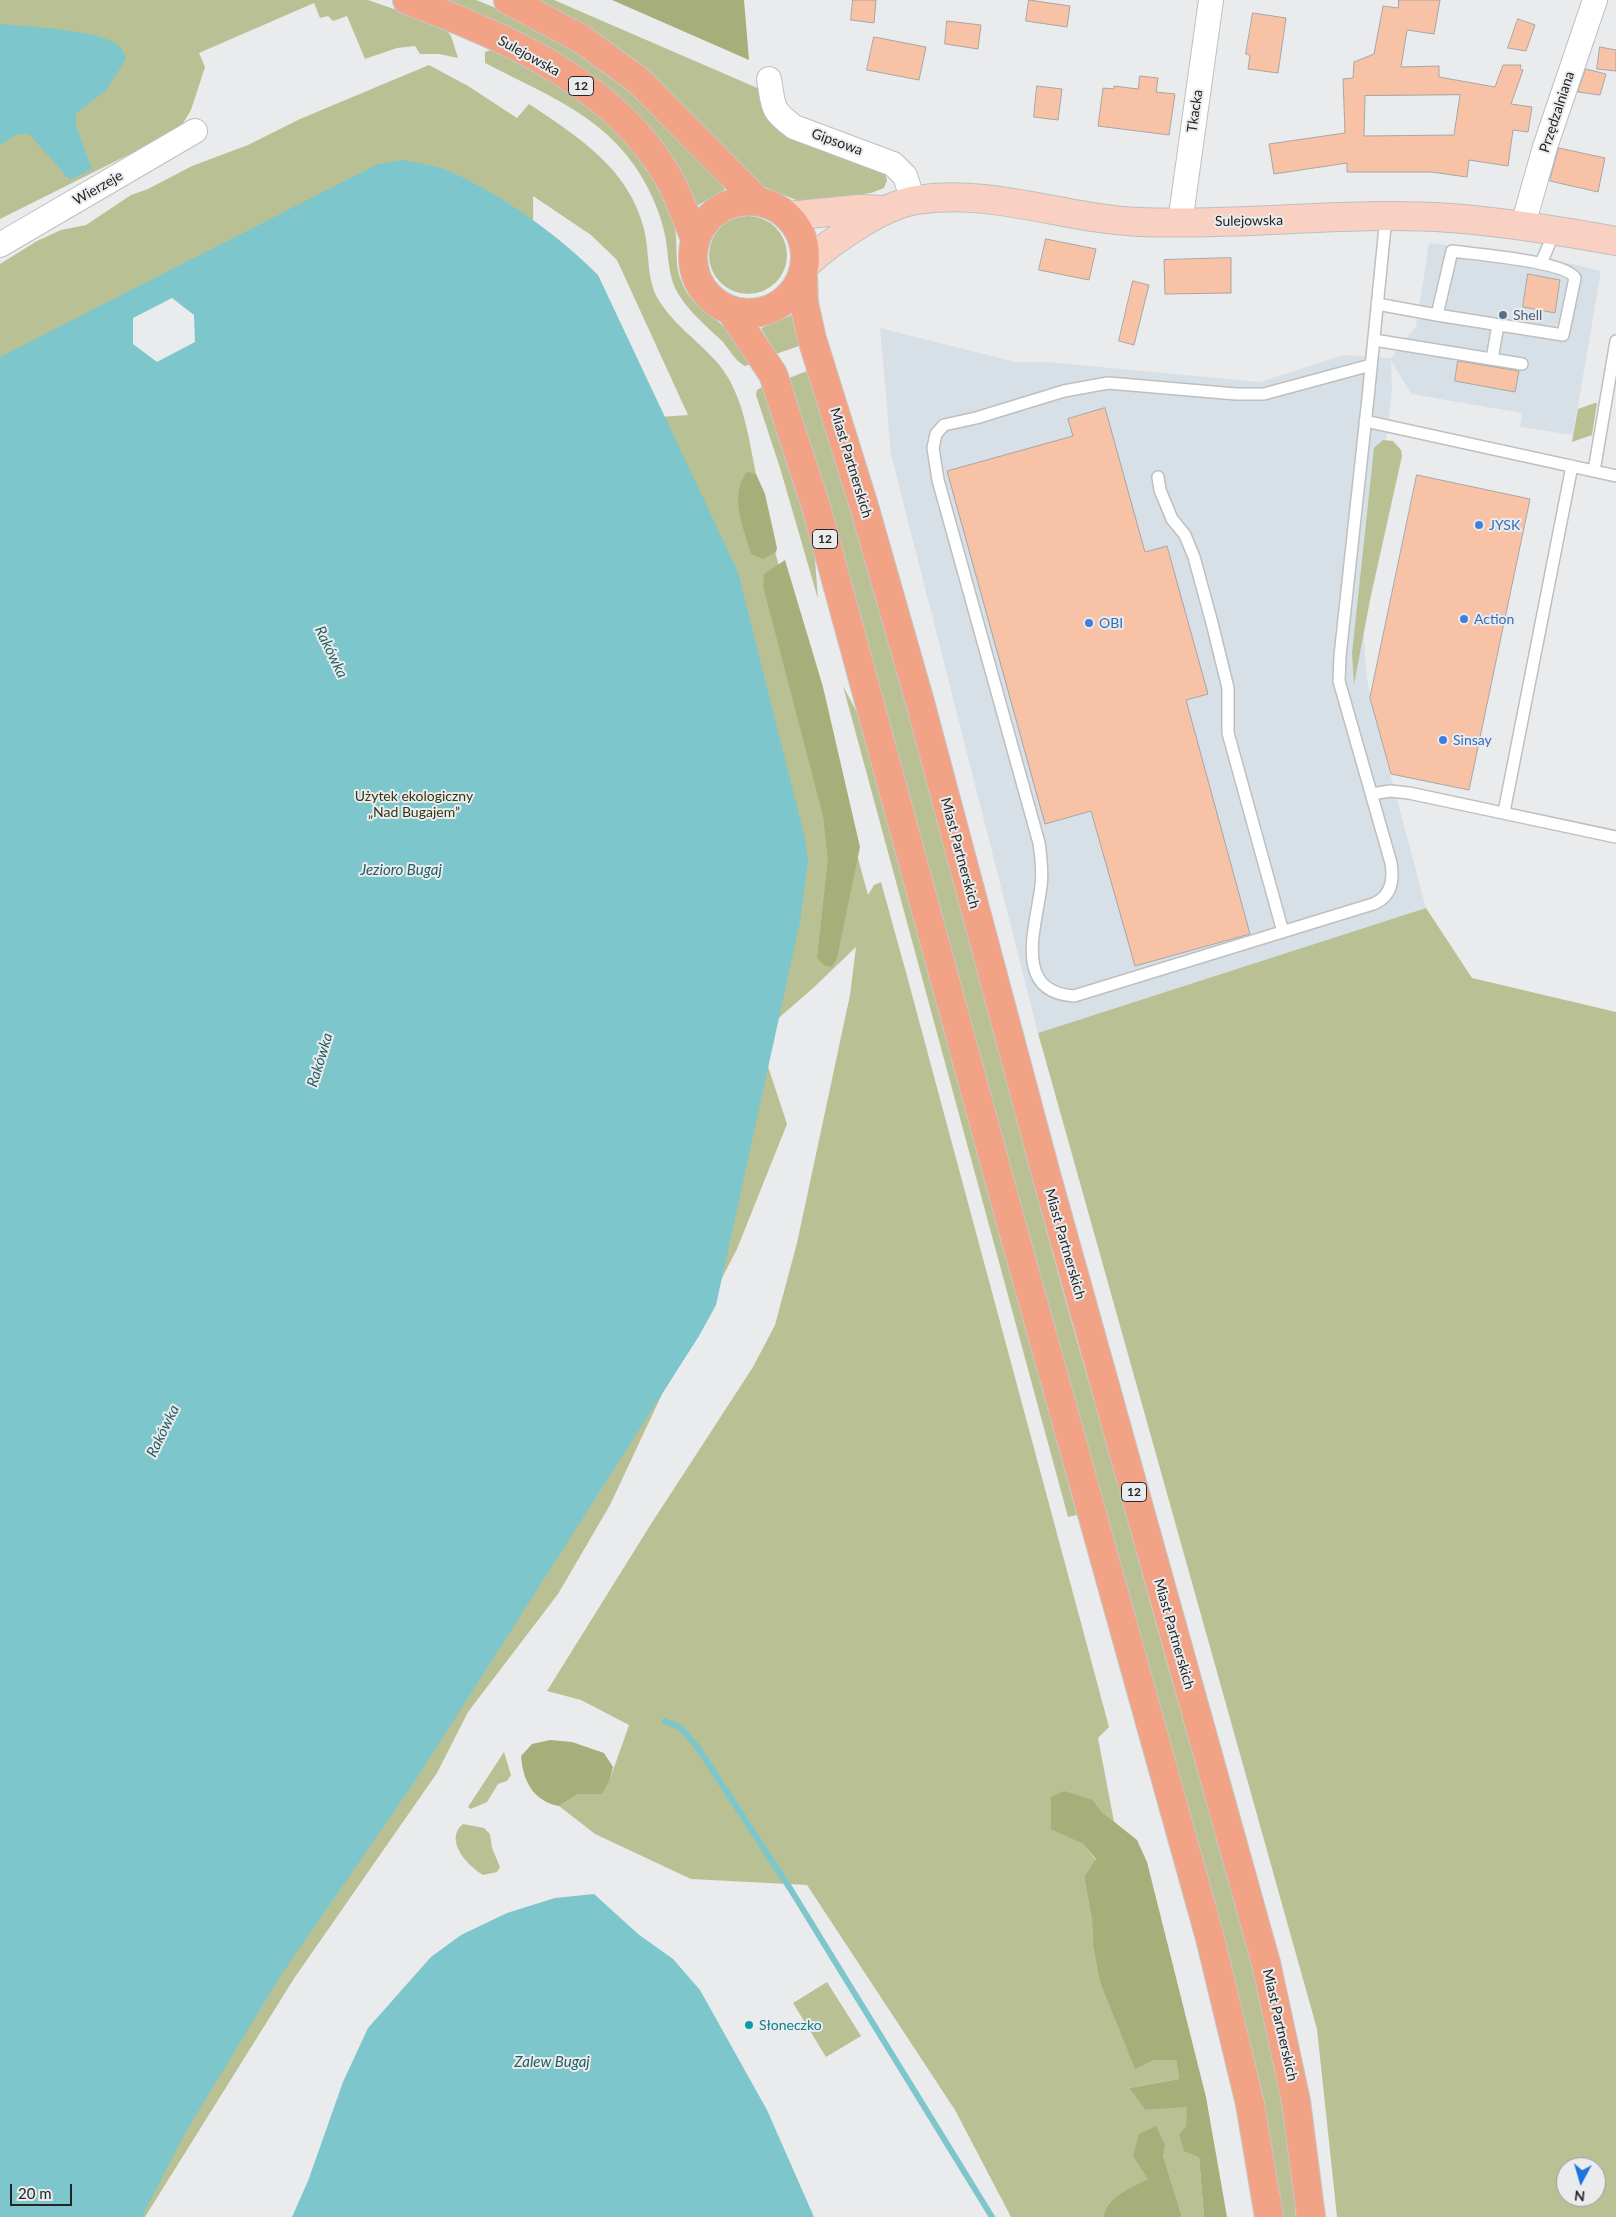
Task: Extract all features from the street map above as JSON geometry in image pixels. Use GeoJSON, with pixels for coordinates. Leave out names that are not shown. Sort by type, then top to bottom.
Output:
{"type":"FeatureCollection","features":[{"type":"Feature","properties":{"kind":"main road","name":"Sulejowska"},"geometry":{"type":"LineString","coordinates":[[406,0],[481,29],[518,47],[545,62],[597,98],[633,130],[659,162],[678,197],[695,239]]}},
{"type":"Feature","properties":{"kind":"main road","name":"12"},"geometry":{"type":"LineString","coordinates":[[508,0],[580,38],[638,80],[758,201]]}},
{"type":"Feature","properties":{"kind":"main road","name":"Sulejowska"},"geometry":{"type":"LineString","coordinates":[[804,270],[823,248],[884,210],[913,200],[970,197],[1100,218],[1180,223],[1386,217],[1450,218],[1523,225],[1616,241]]}},
{"type":"Feature","properties":{"kind":"main road","name":"12"},"geometry":{"type":"LineString","coordinates":[[758,201],[769,204],[788,216],[801,233],[804,244],[804,270],[793,293],[778,306],[759,312],[739,312],[730,310],[712,300],[699,283],[692,262],[695,239],[700,229],[714,212],[735,202],[758,201]]}},
{"type":"Feature","properties":{"kind":"main road","name":"Sulejowska"},"geometry":{"type":"LineString","coordinates":[[788,216],[860,209],[884,210]]}},
{"type":"Feature","properties":{"kind":"main road","name":"Miast Partnerskich"},"geometry":{"type":"LineString","coordinates":[[804,270],[804,303],[812,339],[862,497],[920,702],[1051,1192],[1266,1964],[1296,2101],[1311,2217]]}},
{"type":"Feature","properties":{"kind":"main road","name":"12"},"geometry":{"type":"LineString","coordinates":[[730,310],[773,374],[817,510],[1023,1267],[1210,1938],[1250,2104],[1269,2217]]}},
{"type":"Feature","properties":{"kind":"street","name":"Tkacka"},"geometry":{"type":"LineString","coordinates":[[1180,223],[1211,0]]}},
{"type":"Feature","properties":{"kind":"street","name":"Przędzalniana"},"geometry":{"type":"LineString","coordinates":[[1523,225],[1545,147],[1595,0]]}},
{"type":"Feature","properties":{"kind":"street","name":"Gipsowa"},"geometry":{"type":"LineString","coordinates":[[769,79],[773,107],[782,118],[794,126],[893,164],[905,176],[913,200]]}},
{"type":"Feature","properties":{"kind":"street","name":"Wierzeje"},"geometry":{"type":"LineString","coordinates":[[0,245],[195,131]]}},
{"type":"Feature","properties":{"kind":"lane"},"geometry":{"type":"LineString","coordinates":[[1371,365],[1264,394],[1236,394],[1108,383],[1064,391],[976,418],[944,425],[936,434],[933,448],[938,480],[1039,843],[1042,883],[1031,960],[1041,983],[1057,995],[1074,996],[1284,932],[1382,901],[1388,893],[1393,874],[1392,863],[1339,681],[1340,656],[1374,340],[1386,217]]}},
{"type":"Feature","properties":{"kind":"lane"},"geometry":{"type":"LineString","coordinates":[[1541,263],[1555,231]]}},
{"type":"Feature","properties":{"kind":"lane"},"geometry":{"type":"LineString","coordinates":[[1377,304],[1437,315],[1563,335],[1575,278],[1569,272],[1541,263],[1452,251],[1437,315]]}},
{"type":"Feature","properties":{"kind":"lane"},"geometry":{"type":"LineString","coordinates":[[1492,359],[1498,325]]}},
{"type":"Feature","properties":{"kind":"lane"},"geometry":{"type":"LineString","coordinates":[[1374,340],[1522,364]]}},
{"type":"Feature","properties":{"kind":"lane"},"geometry":{"type":"LineString","coordinates":[[1594,471],[1612,386],[1616,341]]}},
{"type":"Feature","properties":{"kind":"lane"},"geometry":{"type":"LineString","coordinates":[[1365,421],[1616,476]]}},
{"type":"Feature","properties":{"kind":"lane"},"geometry":{"type":"LineString","coordinates":[[1504,812],[1572,466]]}},
{"type":"Feature","properties":{"kind":"lane"},"geometry":{"type":"LineString","coordinates":[[1158,477],[1160,490],[1172,519],[1185,536],[1194,556],[1228,688],[1228,734],[1284,932]]}},
{"type":"Feature","properties":{"kind":"lane"},"geometry":{"type":"LineString","coordinates":[[1372,794],[1390,791],[1409,793],[1616,837]]}},
{"type":"Feature","properties":{"kind":"shaded area"},"geometry":{"type":"Polygon","coordinates":[[[1429,243],[1552,259],[1601,271],[1573,435],[1520,427],[1522,413],[1411,394],[1391,360],[1392,389],[1364,631],[1365,659],[1370,698],[1426,908],[1038,1033],[891,454],[880,328],[1016,362],[1047,362],[1260,382],[1343,355],[1391,358],[1416,326],[1429,243]]]}},
{"type":"Feature","properties":{"kind":"green space"},"geometry":{"type":"Polygon","coordinates":[[[0,0],[368,0],[443,26],[451,36],[458,58],[439,54],[420,54],[415,46],[397,48],[365,59],[347,16],[333,21],[328,16],[320,18],[314,3],[199,53],[205,67],[191,110],[182,125],[154,142],[0,219],[0,0]]]}},
{"type":"Feature","properties":{"kind":"green space"},"geometry":{"type":"Polygon","coordinates":[[[440,0],[476,0],[506,12],[593,60],[636,94],[725,187],[724,190],[695,207],[669,156],[440,0]]]}},
{"type":"Feature","properties":{"kind":"green space"},"geometry":{"type":"Polygon","coordinates":[[[534,0],[554,0],[762,90],[764,112],[768,119],[776,126],[804,141],[884,170],[887,180],[884,188],[871,193],[801,202],[750,179],[734,164],[705,128],[655,77],[609,43],[534,0]]]}},
{"type":"Feature","properties":{"kind":"green space"},"geometry":{"type":"Polygon","coordinates":[[[612,0],[744,0],[749,60],[612,0]]]}},
{"type":"Feature","properties":{"kind":"green space"},"geometry":{"type":"Polygon","coordinates":[[[494,49],[549,80],[600,116],[642,162],[659,188],[672,217],[676,233],[679,273],[684,288],[694,301],[728,331],[751,364],[745,366],[739,362],[722,341],[688,307],[677,291],[671,277],[665,235],[657,208],[639,173],[620,147],[603,131],[567,105],[485,63],[485,52],[494,49]]]}},
{"type":"Feature","properties":{"kind":"green space","name":"Jezioro Bugaj"},"geometry":{"type":"Polygon","coordinates":[[[429,65],[468,86],[517,118],[529,104],[583,142],[614,171],[637,207],[646,238],[652,283],[658,299],[678,324],[715,360],[732,385],[743,414],[756,474],[754,474],[868,895],[874,885],[881,882],[1109,1727],[1098,1738],[1114,1822],[1102,1812],[1093,1800],[1052,1828],[1083,1844],[1096,1860],[1084,1877],[1092,1921],[1093,1947],[1100,1983],[1135,2068],[1154,2060],[1176,2060],[1179,2079],[1129,2088],[1145,2110],[1188,2106],[1186,2127],[1199,2157],[1204,2217],[1182,2217],[1163,2155],[1150,2177],[1114,2198],[1109,2203],[1104,2217],[1011,2217],[955,2110],[807,1885],[691,1879],[595,1834],[559,1806],[578,1794],[589,1793],[610,1779],[629,1725],[581,1700],[547,1691],[651,1524],[753,1367],[775,1325],[797,1243],[850,995],[856,947],[812,989],[758,1036],[787,1124],[737,1249],[664,1390],[610,1505],[558,1594],[468,1712],[437,1773],[295,1977],[145,2217],[0,2217],[0,264],[37,241],[61,230],[86,225],[131,195],[148,189],[192,166],[248,145],[300,119],[429,65]],[[533,196],[534,286],[599,421],[688,415],[617,260],[591,235],[533,196]]]}},
{"type":"Feature","properties":{"kind":"green space"},"geometry":{"type":"Polygon","coordinates":[[[748,216],[763,219],[775,228],[784,240],[787,255],[784,270],[775,282],[763,291],[748,294],[733,291],[721,282],[712,270],[709,255],[712,240],[721,228],[733,219],[748,216]]]}},
{"type":"Feature","properties":{"kind":"green space"},"geometry":{"type":"Polygon","coordinates":[[[792,315],[799,346],[776,354],[761,328],[792,315]]]}},
{"type":"Feature","properties":{"kind":"green space"},"geometry":{"type":"Polygon","coordinates":[[[807,371],[885,628],[1059,1278],[1244,1934],[1271,2046],[1282,2103],[1296,2217],[1282,2217],[1265,2112],[1227,1953],[868,645],[815,459],[789,378],[807,371]]]}},
{"type":"Feature","properties":{"kind":"green space"},"geometry":{"type":"Polygon","coordinates":[[[762,387],[800,498],[814,547],[818,599],[780,468],[756,395],[757,390],[762,387]]]}},
{"type":"Feature","properties":{"kind":"green space"},"geometry":{"type":"Polygon","coordinates":[[[1597,403],[1592,435],[1572,442],[1578,409],[1597,403]]]}},
{"type":"Feature","properties":{"kind":"green space"},"geometry":{"type":"Polygon","coordinates":[[[1383,440],[1393,441],[1401,450],[1402,456],[1370,600],[1354,685],[1352,653],[1374,448],[1383,440]]]}},
{"type":"Feature","properties":{"kind":"green space"},"geometry":{"type":"Polygon","coordinates":[[[747,472],[756,474],[765,494],[777,548],[776,552],[763,559],[751,554],[739,512],[738,502],[741,481],[747,472]]]}},
{"type":"Feature","properties":{"kind":"green space"},"geometry":{"type":"Polygon","coordinates":[[[785,560],[823,687],[860,847],[837,958],[832,967],[825,966],[817,958],[828,859],[823,816],[763,586],[764,574],[785,560]]]}},
{"type":"Feature","properties":{"kind":"green space"},"geometry":{"type":"Polygon","coordinates":[[[843,686],[860,718],[1077,1515],[1068,1517],[843,686]]]}},
{"type":"Feature","properties":{"kind":"green space"},"geometry":{"type":"Polygon","coordinates":[[[1426,908],[1472,978],[1616,1012],[1616,2217],[1337,2217],[1317,2029],[1038,1033],[1426,908]]]}},
{"type":"Feature","properties":{"kind":"green space"},"geometry":{"type":"Polygon","coordinates":[[[550,1740],[572,1742],[604,1753],[613,1767],[610,1779],[602,1794],[578,1794],[559,1806],[542,1800],[536,1795],[524,1774],[521,1756],[532,1744],[550,1740]]]}},
{"type":"Feature","properties":{"kind":"green space"},"geometry":{"type":"Polygon","coordinates":[[[504,1752],[511,1775],[507,1781],[498,1784],[487,1802],[471,1809],[468,1807],[504,1752]]]}},
{"type":"Feature","properties":{"kind":"green space"},"geometry":{"type":"Polygon","coordinates":[[[1064,1791],[1093,1800],[1102,1812],[1137,1840],[1147,1862],[1206,2097],[1227,2217],[1204,2217],[1199,2157],[1184,2151],[1179,2134],[1186,2127],[1187,2107],[1145,2110],[1129,2088],[1179,2079],[1176,2060],[1154,2060],[1135,2069],[1100,1983],[1093,1947],[1092,1921],[1084,1877],[1096,1859],[1083,1844],[1051,1829],[1051,1797],[1064,1791]]]}},
{"type":"Feature","properties":{"kind":"green space"},"geometry":{"type":"Polygon","coordinates":[[[463,1824],[484,1828],[490,1834],[492,1848],[500,1867],[497,1872],[483,1875],[460,1852],[456,1837],[458,1830],[463,1824]]]}},
{"type":"Feature","properties":{"kind":"green space"},"geometry":{"type":"Polygon","coordinates":[[[827,1982],[861,2036],[826,2057],[793,2003],[827,1982]]]}},
{"type":"Feature","properties":{"kind":"green space"},"geometry":{"type":"Polygon","coordinates":[[[1156,2126],[1165,2145],[1163,2155],[1182,2217],[1104,2217],[1108,2204],[1120,2194],[1148,2179],[1133,2156],[1139,2134],[1156,2126]]]}},
{"type":"Feature","properties":{"kind":"water"},"geometry":{"type":"Polygon","coordinates":[[[0,24],[83,33],[113,42],[121,48],[126,59],[106,90],[76,114],[76,126],[92,169],[70,180],[29,134],[17,134],[0,145],[0,24]]]}},
{"type":"Feature","properties":{"kind":"water","name":"Jezioro Bugaj"},"geometry":{"type":"Polygon","coordinates":[[[402,160],[427,164],[445,170],[471,181],[490,192],[548,231],[598,275],[738,572],[805,838],[808,861],[800,922],[716,1305],[699,1336],[413,1784],[281,1975],[185,2133],[142,2217],[0,2217],[0,357],[378,164],[402,160]]]}},
{"type":"Feature","properties":{"kind":"water","name":"Zalew Bugaj"},"geometry":{"type":"Polygon","coordinates":[[[594,1894],[638,1934],[673,1959],[700,1990],[767,2110],[814,2217],[292,2217],[308,2181],[343,2082],[368,2028],[431,1957],[461,1935],[507,1913],[555,1898],[594,1894]]]}},
{"type":"Feature","properties":{"kind":"pier"},"geometry":{"type":"Polygon","coordinates":[[[172,298],[194,315],[195,342],[157,362],[133,344],[133,318],[172,298]]]}},
{"type":"Feature","properties":{"kind":"building"},"geometry":{"type":"Polygon","coordinates":[[[853,0],[876,0],[874,23],[851,20],[853,0]]]}},
{"type":"Feature","properties":{"kind":"building"},"geometry":{"type":"Polygon","coordinates":[[[1029,0],[1070,6],[1067,27],[1026,21],[1029,0]]]}},
{"type":"Feature","properties":{"kind":"building"},"geometry":{"type":"Polygon","coordinates":[[[1399,0],[1440,0],[1434,34],[1407,30],[1401,67],[1439,66],[1439,77],[1495,87],[1503,65],[1521,65],[1520,69],[1523,70],[1511,104],[1532,107],[1528,132],[1513,130],[1508,166],[1469,160],[1467,177],[1431,172],[1347,172],[1347,163],[1274,174],[1269,144],[1345,133],[1343,79],[1353,78],[1354,62],[1374,54],[1383,6],[1398,8],[1399,0]],[[1460,95],[1365,96],[1364,136],[1454,135],[1460,95]]]}},
{"type":"Feature","properties":{"kind":"building"},"geometry":{"type":"Polygon","coordinates":[[[1253,13],[1286,18],[1278,73],[1248,69],[1250,55],[1246,54],[1253,13]]]}},
{"type":"Feature","properties":{"kind":"building"},"geometry":{"type":"Polygon","coordinates":[[[1518,19],[1535,25],[1526,51],[1508,48],[1518,19]]]}},
{"type":"Feature","properties":{"kind":"building"},"geometry":{"type":"Polygon","coordinates":[[[947,21],[981,25],[978,49],[945,44],[947,21]]]}},
{"type":"Feature","properties":{"kind":"building"},"geometry":{"type":"Polygon","coordinates":[[[874,37],[926,47],[919,80],[867,70],[874,37]]]}},
{"type":"Feature","properties":{"kind":"building"},"geometry":{"type":"Polygon","coordinates":[[[1600,47],[1616,50],[1616,71],[1597,69],[1600,47]]]}},
{"type":"Feature","properties":{"kind":"building"},"geometry":{"type":"Polygon","coordinates":[[[1586,69],[1606,74],[1600,95],[1578,92],[1586,69]]]}},
{"type":"Feature","properties":{"kind":"building"},"geometry":{"type":"Polygon","coordinates":[[[1140,76],[1158,78],[1156,92],[1175,94],[1169,135],[1098,126],[1103,88],[1114,89],[1114,86],[1138,89],[1140,76]]]}},
{"type":"Feature","properties":{"kind":"building"},"geometry":{"type":"Polygon","coordinates":[[[1037,86],[1062,89],[1058,120],[1034,117],[1037,86]]]}},
{"type":"Feature","properties":{"kind":"building"},"geometry":{"type":"Polygon","coordinates":[[[1559,148],[1605,158],[1598,192],[1550,181],[1559,148]]]}},
{"type":"Feature","properties":{"kind":"building"},"geometry":{"type":"Polygon","coordinates":[[[1046,239],[1096,249],[1089,280],[1039,270],[1046,239]]]}},
{"type":"Feature","properties":{"kind":"building"},"geometry":{"type":"Polygon","coordinates":[[[1231,258],[1231,293],[1165,294],[1164,260],[1231,258]]]}},
{"type":"Feature","properties":{"kind":"building"},"geometry":{"type":"Polygon","coordinates":[[[1528,274],[1560,280],[1555,313],[1523,307],[1528,274]]]}},
{"type":"Feature","properties":{"kind":"building"},"geometry":{"type":"Polygon","coordinates":[[[1133,281],[1149,285],[1134,345],[1119,341],[1133,281]]]}},
{"type":"Feature","properties":{"kind":"building"},"geometry":{"type":"Polygon","coordinates":[[[1458,361],[1519,371],[1515,392],[1455,381],[1458,361]]]}},
{"type":"Feature","properties":{"kind":"building","name":"OBI"},"geometry":{"type":"Polygon","coordinates":[[[1105,408],[1145,552],[1167,546],[1208,694],[1186,700],[1250,934],[1135,966],[1091,811],[1045,824],[947,471],[1073,436],[1068,419],[1105,408]]]}},
{"type":"Feature","properties":{"kind":"building"},"geometry":{"type":"Polygon","coordinates":[[[1417,475],[1530,499],[1469,790],[1391,774],[1370,698],[1417,475]]]}},
{"type":"Feature","properties":{"kind":"waterway"},"geometry":{"type":"LineString","coordinates":[[665,1721],[681,1728],[698,1748],[791,1890],[992,2217]]}},
{"type":"Feature","properties":{"kind":"place","name":"Shell"},"geometry":{"type":"Point","coordinates":[1503,315]}},
{"type":"Feature","properties":{"kind":"place","name":"JYSK"},"geometry":{"type":"Point","coordinates":[1479,525]}},
{"type":"Feature","properties":{"kind":"place","name":"Action"},"geometry":{"type":"Point","coordinates":[1464,619]}},
{"type":"Feature","properties":{"kind":"place","name":"OBI"},"geometry":{"type":"Point","coordinates":[1089,623]}},
{"type":"Feature","properties":{"kind":"place","name":"Sinsay"},"geometry":{"type":"Point","coordinates":[1443,740]}},
{"type":"Feature","properties":{"kind":"place","name":"Słoneczko"},"geometry":{"type":"Point","coordinates":[749,2025]}},
{"type":"Feature","properties":{"kind":"water label","name":"Rakówka"},"geometry":{"type":"Point","coordinates":[331,652]}},
{"type":"Feature","properties":{"kind":"water label","name":"Rakówka"},"geometry":{"type":"Point","coordinates":[320,1060]}},
{"type":"Feature","properties":{"kind":"water label","name":"Rakówka"},"geometry":{"type":"Point","coordinates":[163,1431]}},
{"type":"Feature","properties":{"kind":"park label","name":"Użytek ekologiczny „Nad Bugajem”"},"geometry":{"type":"Point","coordinates":[414,804]}}]}
